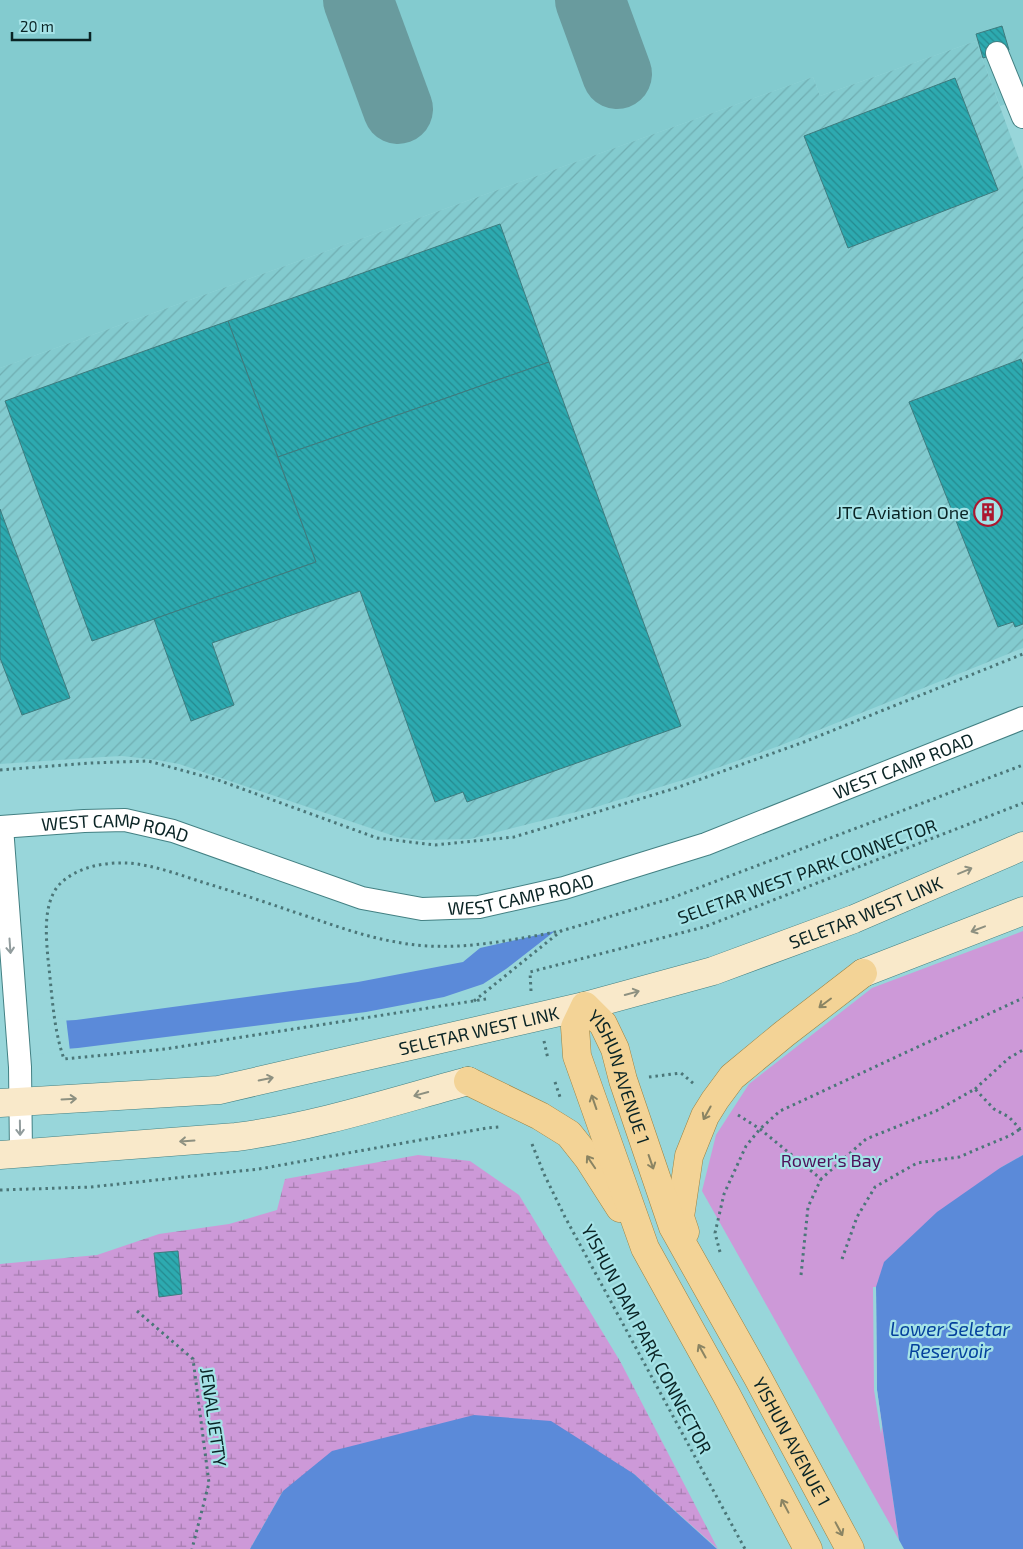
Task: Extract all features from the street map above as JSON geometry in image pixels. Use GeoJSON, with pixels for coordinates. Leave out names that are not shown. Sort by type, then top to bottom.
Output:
{"type":"FeatureCollection","features":[{"type":"Feature","properties":{"kind":"main road","name":"SELETAR WEST LINK"},"geometry":{"type":"LineString","coordinates":[[10,1102],[218,1090],[585,1006],[713,971],[854,918],[1023,846]]}},
{"type":"Feature","properties":{"kind":"main road"},"geometry":{"type":"LineString","coordinates":[[702,1278],[680,1217],[689,1156],[705,1116],[732,1076],[863,973],[1023,912]]}},
{"type":"Feature","properties":{"kind":"main road","name":"YISHUN AVENUE 1"},"geometry":{"type":"LineString","coordinates":[[808,1549],[726,1394],[645,1248],[577,1056],[575,1027],[585,1006],[603,1024],[615,1048],[623,1080],[673,1227],[758,1378],[850,1549]]}},
{"type":"Feature","properties":{"kind":"main road"},"geometry":{"type":"LineString","coordinates":[[10,1154],[263,1134],[468,1081],[540,1116],[570,1134],[588,1158],[645,1248]]}},
{"type":"Feature","properties":{"kind":"street"},"geometry":{"type":"LineString","coordinates":[[997,53],[1023,117]]}},
{"type":"Feature","properties":{"kind":"street","name":"WEST CAMP ROAD"},"geometry":{"type":"LineString","coordinates":[[10,1154],[10,1102],[18,1054],[1,827],[125,820],[173,831],[362,898],[422,909],[479,908],[564,888],[706,844],[1023,718]]}},
{"type":"Feature","properties":{"kind":"path"},"geometry":{"type":"LineString","coordinates":[[0,770],[148,761],[218,780],[378,838],[435,845],[514,837],[676,788],[804,742],[1023,654]]}},
{"type":"Feature","properties":{"kind":"path"},"geometry":{"type":"LineString","coordinates":[[492,998],[165,1049],[64,1059],[55,1021],[46,936],[49,904],[58,886],[72,874],[97,865],[128,863],[156,868],[354,932],[397,943],[435,946],[486,945],[560,931],[669,899],[1023,765]]}},
{"type":"Feature","properties":{"kind":"path","name":"SELETAR WEST PARK CONNECTOR"},"geometry":{"type":"LineString","coordinates":[[522,993],[531,991],[530,972],[704,927],[1023,803]]}},
{"type":"Feature","properties":{"kind":"path"},"geometry":{"type":"LineString","coordinates":[[473,1001],[560,931]]}},
{"type":"Feature","properties":{"kind":"path"},"geometry":{"type":"LineString","coordinates":[[720,1252],[715,1233],[724,1194],[746,1146],[760,1129],[780,1111],[1023,998]]}},
{"type":"Feature","properties":{"kind":"path"},"geometry":{"type":"LineString","coordinates":[[801,1275],[808,1208],[821,1179],[866,1139],[936,1111],[975,1089],[1009,1058],[1023,1050]]}},
{"type":"Feature","properties":{"kind":"path"},"geometry":{"type":"LineString","coordinates":[[623,1080],[681,1074],[714,1100],[760,1129],[821,1179]]}},
{"type":"Feature","properties":{"kind":"path"},"geometry":{"type":"LineString","coordinates":[[842,1259],[857,1217],[875,1187],[917,1163],[959,1157],[1022,1128],[994,1109],[975,1089]]}},
{"type":"Feature","properties":{"kind":"path"},"geometry":{"type":"LineString","coordinates":[[560,1098],[590,1090]]}},
{"type":"Feature","properties":{"kind":"path"},"geometry":{"type":"LineString","coordinates":[[0,1190],[91,1187],[259,1169],[487,1128],[500,1128]]}},
{"type":"Feature","properties":{"kind":"path","name":"YISHUN DAM PARK CONNECTOR"},"geometry":{"type":"LineString","coordinates":[[532,1138],[544,1174],[565,1216],[745,1549]]}},
{"type":"Feature","properties":{"kind":"path","name":"JENAL JETTY"},"geometry":{"type":"LineString","coordinates":[[138,1311],[192,1359],[209,1483],[192,1549]]}},
{"type":"Feature","properties":{"kind":"shaded area"},"geometry":{"type":"Polygon","coordinates":[[[0,0],[1023,0],[1023,98],[1000,106],[976,41],[820,96],[813,77],[0,368],[0,0]]]}},
{"type":"Feature","properties":{"kind":"shaded area"},"geometry":{"type":"Polygon","coordinates":[[[976,41],[1023,170],[1023,648],[779,746],[686,779],[596,807],[470,839],[420,840],[397,837],[179,764],[157,760],[122,756],[0,764],[0,368],[813,77],[820,96],[976,41]]]}},
{"type":"Feature","properties":{"kind":"green space","name":"Rower's Bay"},"geometry":{"type":"Polygon","coordinates":[[[1023,931],[1023,1155],[1000,1168],[876,1287],[877,1390],[899,1540],[702,1191],[716,1135],[749,1084],[872,988],[1023,931]]]}},
{"type":"Feature","properties":{"kind":"green space"},"geometry":{"type":"Polygon","coordinates":[[[418,1155],[470,1161],[519,1195],[620,1361],[718,1549],[634,1474],[283,1491],[250,1549],[0,1549],[0,1264],[97,1255],[159,1234],[229,1224],[277,1210],[285,1179],[418,1155]]]}},
{"type":"Feature","properties":{"kind":"water"},"geometry":{"type":"Polygon","coordinates":[[[555,931],[506,969],[483,984],[444,997],[366,1012],[78,1048],[0,1054],[0,1024],[76,1020],[358,982],[463,962],[480,948],[555,931]]]}},
{"type":"Feature","properties":{"kind":"water","name":"Lower Seletar Reservoir"},"geometry":{"type":"Polygon","coordinates":[[[1023,1155],[1023,1549],[904,1549],[899,1540],[877,1390],[876,1287],[884,1262],[937,1212],[1000,1168],[1023,1155]]]}},
{"type":"Feature","properties":{"kind":"water"},"geometry":{"type":"Polygon","coordinates":[[[474,1415],[551,1421],[634,1474],[717,1549],[250,1549],[283,1491],[332,1451],[474,1415]]]}},
{"type":"Feature","properties":{"kind":"pier"},"geometry":{"type":"Polygon","coordinates":[[[66,1018],[70,1051],[0,1057],[0,1022],[66,1018]]]}},
{"type":"Feature","properties":{"kind":"pier"},"geometry":{"type":"Polygon","coordinates":[[[873,1287],[876,1287],[877,1390],[882,1426],[881,1434],[874,1390],[873,1287]]]}},
{"type":"Feature","properties":{"kind":"building"},"geometry":{"type":"Polygon","coordinates":[[[1002,26],[1009,50],[983,58],[976,34],[1002,26]]]}},
{"type":"Feature","properties":{"kind":"building"},"geometry":{"type":"Polygon","coordinates":[[[955,78],[998,190],[848,248],[804,136],[955,78]]]}},
{"type":"Feature","properties":{"kind":"building"},"geometry":{"type":"Polygon","coordinates":[[[500,224],[549,362],[278,457],[228,321],[500,224]]]}},
{"type":"Feature","properties":{"kind":"building"},"geometry":{"type":"Polygon","coordinates":[[[228,321],[316,562],[92,641],[5,401],[228,321]]]}},
{"type":"Feature","properties":{"kind":"building","name":"JTC Aviation One"},"geometry":{"type":"Polygon","coordinates":[[[1021,359],[1023,365],[1023,624],[1015,627],[1013,622],[998,627],[909,402],[1021,359]]]}},
{"type":"Feature","properties":{"kind":"building"},"geometry":{"type":"Polygon","coordinates":[[[549,362],[681,726],[467,802],[463,792],[435,802],[360,591],[212,643],[234,705],[191,721],[154,619],[316,562],[278,457],[549,362]]]}},
{"type":"Feature","properties":{"kind":"building"},"geometry":{"type":"Polygon","coordinates":[[[0,509],[70,698],[22,715],[0,658],[0,509]]]}},
{"type":"Feature","properties":{"kind":"building"},"geometry":{"type":"Polygon","coordinates":[[[178,1251],[182,1294],[159,1297],[154,1253],[178,1251]]]}},
{"type":"Feature","properties":{"kind":"taxiway"},"geometry":{"type":"LineString","coordinates":[[358,0],[398,109]]}},
{"type":"Feature","properties":{"kind":"taxiway"},"geometry":{"type":"LineString","coordinates":[[590,0],[617,74]]}},
{"type":"Feature","properties":{"kind":"place","name":"JTC Aviation One"},"geometry":{"type":"Point","coordinates":[988,512]}}]}
